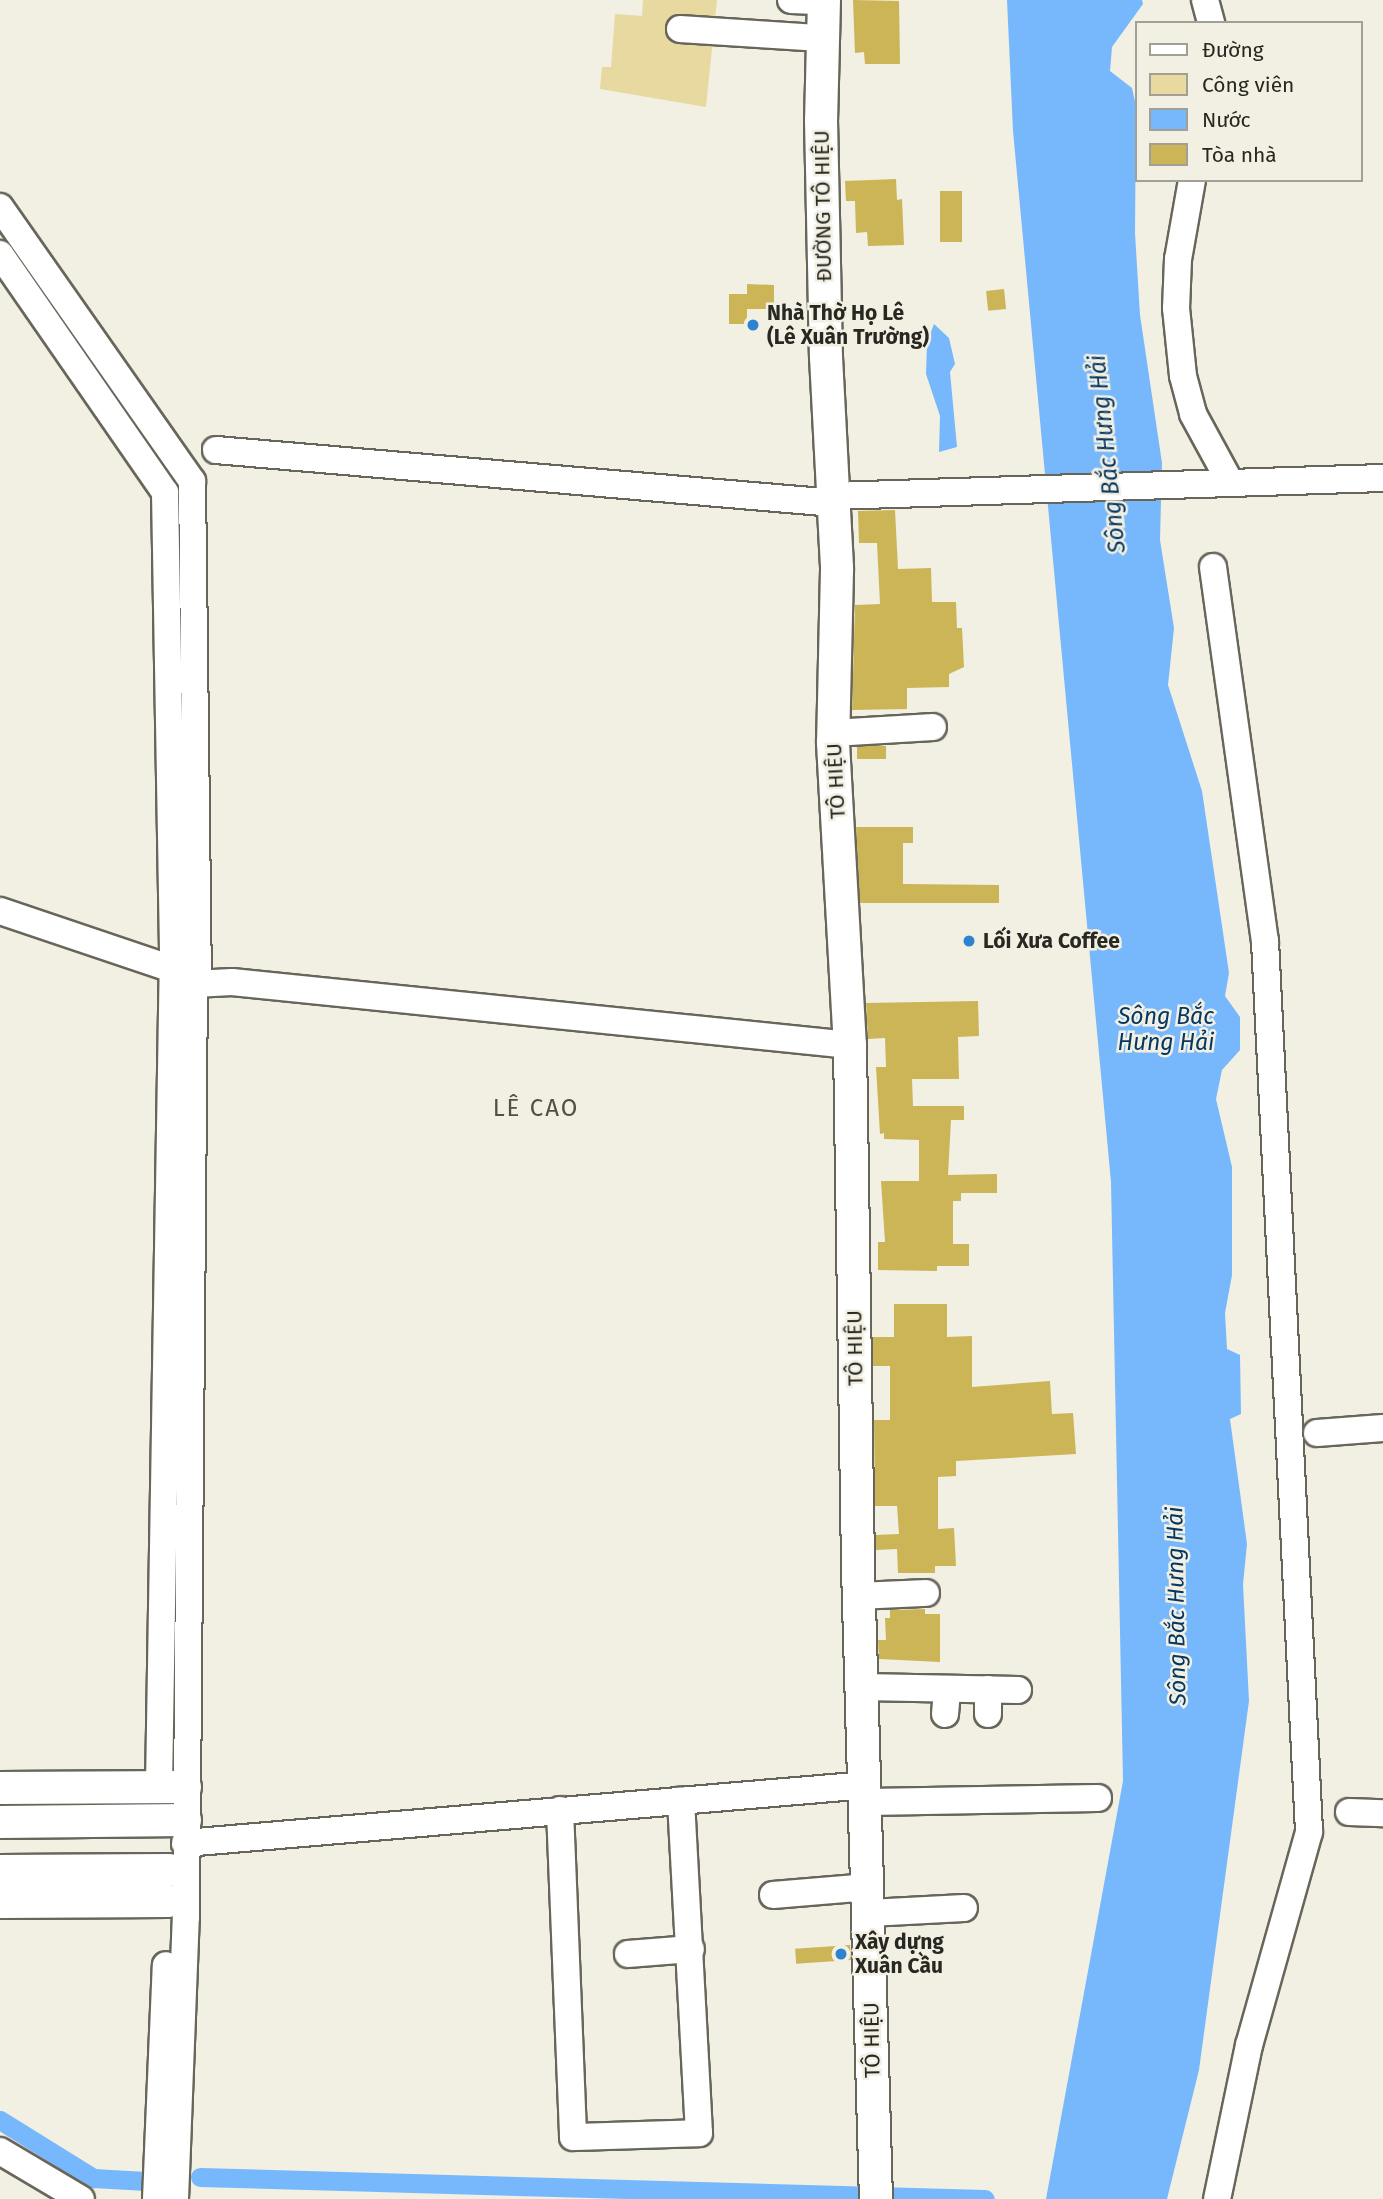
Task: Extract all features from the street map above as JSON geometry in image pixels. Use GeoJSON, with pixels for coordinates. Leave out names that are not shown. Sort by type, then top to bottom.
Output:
{"type":"FeatureCollection","features":[{"type":"Feature","properties":{"kind":"main road","name":"ĐƯỜNG TÔ HIỆU"},"geometry":{"type":"LineString","coordinates":[[824,1],[821,38],[826,357],[834,500]]}},
{"type":"Feature","properties":{"kind":"main road","name":"TÔ HIỆU"},"geometry":{"type":"LineString","coordinates":[[834,500],[834,733],[850,1045],[859,1596],[867,1794],[875,2188]]}},
{"type":"Feature","properties":{"kind":"main road"},"geometry":{"type":"LineString","coordinates":[[0,1788],[172,1787]]}},
{"type":"Feature","properties":{"kind":"main road"},"geometry":{"type":"LineString","coordinates":[[0,1822],[185,1831]]}},
{"type":"Feature","properties":{"kind":"main road"},"geometry":{"type":"LineString","coordinates":[[0,1871],[169,1885]]}},
{"type":"Feature","properties":{"kind":"main road"},"geometry":{"type":"LineString","coordinates":[[0,1902],[169,1885]]}},
{"type":"Feature","properties":{"kind":"street"},"geometry":{"type":"LineString","coordinates":[[791,0],[824,1]]}},
{"type":"Feature","properties":{"kind":"street"},"geometry":{"type":"LineString","coordinates":[[1205,0],[1210,21]]}},
{"type":"Feature","properties":{"kind":"street"},"geometry":{"type":"LineString","coordinates":[[680,29],[821,38]]}},
{"type":"Feature","properties":{"kind":"street"},"geometry":{"type":"LineString","coordinates":[[1192,182],[1178,259],[1176,308],[1183,376],[1193,414],[1229,480]]}},
{"type":"Feature","properties":{"kind":"street"},"geometry":{"type":"LineString","coordinates":[[0,208],[192,481],[188,995],[172,1787],[185,1831],[175,2199]]}},
{"type":"Feature","properties":{"kind":"street"},"geometry":{"type":"LineString","coordinates":[[0,254],[165,492],[172,969],[188,995]]}},
{"type":"Feature","properties":{"kind":"street"},"geometry":{"type":"LineString","coordinates":[[216,450],[834,500],[1198,481],[1383,478]]}},
{"type":"Feature","properties":{"kind":"street"},"geometry":{"type":"LineString","coordinates":[[1213,567],[1266,954],[1309,1832],[1249,2045],[1217,2199]]}},
{"type":"Feature","properties":{"kind":"street"},"geometry":{"type":"LineString","coordinates":[[834,733],[933,727]]}},
{"type":"Feature","properties":{"kind":"street"},"geometry":{"type":"LineString","coordinates":[[0,911],[172,969]]}},
{"type":"Feature","properties":{"kind":"street"},"geometry":{"type":"LineString","coordinates":[[188,995],[245,984],[850,1045]]}},
{"type":"Feature","properties":{"kind":"street"},"geometry":{"type":"LineString","coordinates":[[1317,1433],[1383,1428]]}},
{"type":"Feature","properties":{"kind":"street"},"geometry":{"type":"LineString","coordinates":[[859,1596],[926,1593]]}},
{"type":"Feature","properties":{"kind":"street"},"geometry":{"type":"LineString","coordinates":[[863,1687],[946,1702],[988,1702],[1018,1690]]}},
{"type":"Feature","properties":{"kind":"street"},"geometry":{"type":"LineString","coordinates":[[156,2199],[169,1885],[173,1841],[185,1831],[560,1810],[681,1800],[867,1794],[1098,1798]]}},
{"type":"Feature","properties":{"kind":"street"},"geometry":{"type":"LineString","coordinates":[[560,1810],[573,2137],[699,2133],[681,1800]]}},
{"type":"Feature","properties":{"kind":"street"},"geometry":{"type":"LineString","coordinates":[[1349,1812],[1383,1813]]}},
{"type":"Feature","properties":{"kind":"street"},"geometry":{"type":"LineString","coordinates":[[773,1895],[964,1908]]}},
{"type":"Feature","properties":{"kind":"street"},"geometry":{"type":"LineString","coordinates":[[628,1954],[691,1949]]}},
{"type":"Feature","properties":{"kind":"street"},"geometry":{"type":"LineString","coordinates":[[0,2151],[81,2199]]}},
{"type":"Feature","properties":{"kind":"green space"},"geometry":{"type":"Polygon","coordinates":[[[643,0],[717,0],[706,107],[600,89],[602,67],[611,67],[615,14],[642,16],[643,0]]]}},
{"type":"Feature","properties":{"kind":"water","name":"Sông Bắc Hưng Hải"},"geometry":{"type":"Polygon","coordinates":[[[1007,0],[1142,0],[1143,4],[1112,47],[1110,71],[1132,88],[1134,97],[1135,233],[1140,315],[1162,463],[1160,540],[1174,628],[1168,685],[1202,791],[1229,973],[1225,996],[1240,1017],[1240,1050],[1222,1070],[1216,1099],[1232,1167],[1232,1275],[1225,1313],[1227,1349],[1240,1355],[1241,1414],[1230,1419],[1247,1544],[1243,1584],[1249,1701],[1199,2070],[1167,2199],[1046,2199],[1123,1781],[1111,1182],[1013,131],[1007,0]]]}},
{"type":"Feature","properties":{"kind":"water"},"geometry":{"type":"Polygon","coordinates":[[[934,324],[949,338],[955,364],[950,372],[957,447],[939,452],[940,416],[926,374],[927,343],[934,324]]]}},
{"type":"Feature","properties":{"kind":"building"},"geometry":{"type":"Polygon","coordinates":[[[853,0],[899,1],[900,64],[865,64],[864,52],[855,53],[853,0]]]}},
{"type":"Feature","properties":{"kind":"building"},"geometry":{"type":"Polygon","coordinates":[[[896,179],[897,200],[902,199],[904,245],[868,246],[867,232],[856,233],[855,201],[846,201],[845,181],[896,179]]]}},
{"type":"Feature","properties":{"kind":"building"},"geometry":{"type":"Polygon","coordinates":[[[940,191],[962,191],[962,242],[940,242],[940,191]]]}},
{"type":"Feature","properties":{"kind":"building"},"geometry":{"type":"Polygon","coordinates":[[[747,284],[774,285],[774,309],[747,309],[747,324],[729,324],[729,294],[747,294],[747,284]]]}},
{"type":"Feature","properties":{"kind":"building"},"geometry":{"type":"Polygon","coordinates":[[[1004,289],[1006,309],[988,311],[986,291],[1004,289]]]}},
{"type":"Feature","properties":{"kind":"building"},"geometry":{"type":"Polygon","coordinates":[[[895,510],[898,569],[931,568],[932,602],[956,602],[957,628],[962,628],[964,667],[949,674],[949,687],[907,688],[907,709],[852,710],[855,605],[880,604],[877,543],[859,543],[858,511],[895,510]]]}},
{"type":"Feature","properties":{"kind":"building"},"geometry":{"type":"Polygon","coordinates":[[[857,746],[886,746],[886,759],[857,759],[857,746]]]}},
{"type":"Feature","properties":{"kind":"building"},"geometry":{"type":"Polygon","coordinates":[[[856,827],[913,827],[913,843],[903,843],[903,884],[999,885],[999,903],[860,903],[856,827]]]}},
{"type":"Feature","properties":{"kind":"building"},"geometry":{"type":"Polygon","coordinates":[[[978,1001],[979,1036],[958,1037],[959,1079],[912,1079],[913,1106],[964,1106],[964,1120],[951,1120],[948,1175],[997,1174],[997,1193],[961,1193],[961,1201],[953,1201],[953,1244],[969,1244],[969,1266],[937,1266],[937,1271],[878,1270],[878,1242],[885,1242],[881,1181],[919,1181],[919,1140],[884,1139],[884,1133],[880,1134],[876,1067],[886,1067],[885,1038],[868,1039],[866,1003],[978,1001]]]}},
{"type":"Feature","properties":{"kind":"building"},"geometry":{"type":"Polygon","coordinates":[[[894,1304],[947,1304],[947,1337],[972,1336],[972,1387],[1050,1381],[1052,1414],[1073,1413],[1076,1454],[956,1461],[956,1476],[938,1477],[938,1529],[954,1528],[956,1566],[935,1566],[935,1573],[898,1573],[897,1549],[876,1550],[876,1535],[899,1534],[897,1506],[875,1506],[874,1420],[890,1420],[890,1366],[873,1366],[873,1337],[894,1337],[894,1304]]]}},
{"type":"Feature","properties":{"kind":"building"},"geometry":{"type":"Polygon","coordinates":[[[925,1609],[925,1614],[940,1614],[940,1662],[879,1659],[878,1640],[886,1640],[885,1618],[890,1618],[890,1610],[925,1609]]]}},
{"type":"Feature","properties":{"kind":"building"},"geometry":{"type":"Polygon","coordinates":[[[850,1945],[851,1960],[796,1964],[795,1949],[850,1945]]]}},
{"type":"Feature","properties":{"kind":"waterway"},"geometry":{"type":"LineString","coordinates":[[0,2120],[93,2178],[146,2181]]}},
{"type":"Feature","properties":{"kind":"waterway"},"geometry":{"type":"LineString","coordinates":[[200,2177],[985,2199]]}},
{"type":"Feature","properties":{"kind":"place","name":"Nhà Thờ Họ Lê (Lê Xuân Trường)"},"geometry":{"type":"Point","coordinates":[753,325]}},
{"type":"Feature","properties":{"kind":"place","name":"Lối Xưa Coffee"},"geometry":{"type":"Point","coordinates":[969,941]}},
{"type":"Feature","properties":{"kind":"place","name":"Xây dựng Xuân Cầu"},"geometry":{"type":"Point","coordinates":[841,1954]}},
{"type":"Feature","properties":{"kind":"district","name":"LÊ CAO"},"geometry":{"type":"Point","coordinates":[536,1109]}}]}
